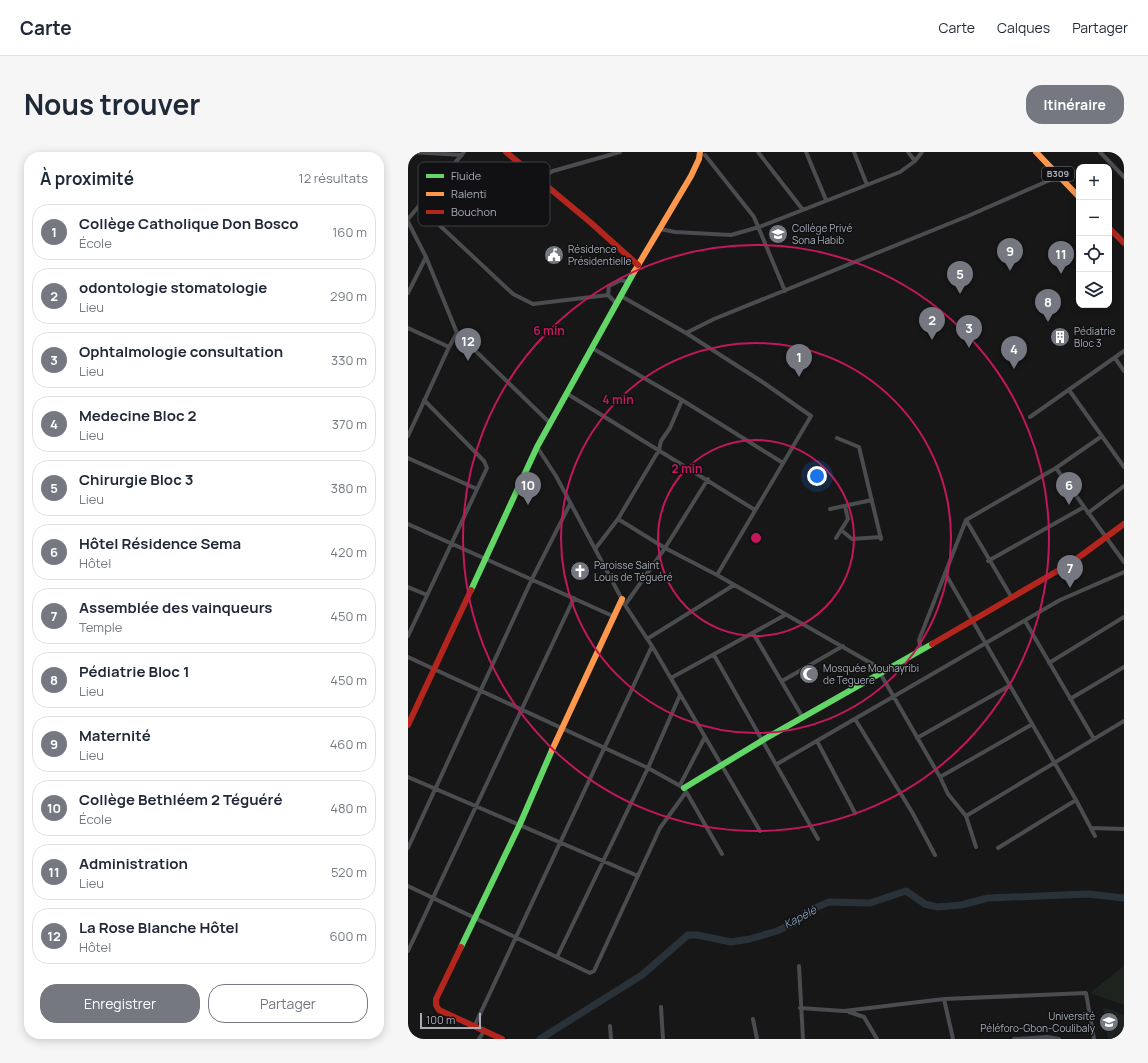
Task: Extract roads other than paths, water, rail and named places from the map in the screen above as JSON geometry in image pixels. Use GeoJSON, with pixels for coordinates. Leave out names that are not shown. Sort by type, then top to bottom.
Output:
{"type":"FeatureCollection","features":[{"type":"Feature","properties":{"kind":"street"},"geometry":{"type":"LineString","coordinates":[[410,152],[463,154]]}},
{"type":"Feature","properties":{"kind":"street"},"geometry":{"type":"LineString","coordinates":[[506,152],[518,162]]}},
{"type":"Feature","properties":{"kind":"street"},"geometry":{"type":"LineString","coordinates":[[550,173],[620,152]]}},
{"type":"Feature","properties":{"kind":"street"},"geometry":{"type":"LineString","coordinates":[[758,152],[804,210]]}},
{"type":"Feature","properties":{"kind":"street"},"geometry":{"type":"LineString","coordinates":[[806,152],[826,200]]}},
{"type":"Feature","properties":{"kind":"street"},"geometry":{"type":"LineString","coordinates":[[854,152],[867,186]]}},
{"type":"Feature","properties":{"kind":"street"},"geometry":{"type":"LineString","coordinates":[[908,152],[915,161]]}},
{"type":"Feature","properties":{"kind":"street"},"geometry":{"type":"LineString","coordinates":[[660,229],[675,232],[732,235],[759,227],[900,172],[915,161],[922,152]]}},
{"type":"Feature","properties":{"kind":"street","name":"B309"},"geometry":{"type":"LineString","coordinates":[[1036,152],[1076,194]]}},
{"type":"Feature","properties":{"kind":"street"},"geometry":{"type":"LineString","coordinates":[[1100,152],[1124,177]]}},
{"type":"Feature","properties":{"kind":"street"},"geometry":{"type":"LineString","coordinates":[[408,725],[433,668],[537,447],[628,282],[660,229],[699,159],[704,153],[739,197],[759,227],[785,291]]}},
{"type":"Feature","properties":{"kind":"street"},"geometry":{"type":"LineString","coordinates":[[456,162],[463,154]]}},
{"type":"Feature","properties":{"kind":"street"},"geometry":{"type":"LineString","coordinates":[[686,333],[714,319],[785,291],[1059,176]]}},
{"type":"Feature","properties":{"kind":"street"},"geometry":{"type":"LineString","coordinates":[[550,189],[638,265]]}},
{"type":"Feature","properties":{"kind":"street"},"geometry":{"type":"LineString","coordinates":[[418,206],[408,220],[426,257],[457,333],[550,422]]}},
{"type":"Feature","properties":{"kind":"street"},"geometry":{"type":"LineString","coordinates":[[440,226],[513,294],[527,303],[544,304],[608,295]]}},
{"type":"Feature","properties":{"kind":"street"},"geometry":{"type":"LineString","coordinates":[[1112,231],[1124,243]]}},
{"type":"Feature","properties":{"kind":"street"},"geometry":{"type":"LineString","coordinates":[[408,293],[426,257]]}},
{"type":"Feature","properties":{"kind":"street"},"geometry":{"type":"LineString","coordinates":[[608,295],[608,291],[612,283],[621,280],[628,282]]}},
{"type":"Feature","properties":{"kind":"street"},"geometry":{"type":"LineString","coordinates":[[608,295],[616,304]]}},
{"type":"Feature","properties":{"kind":"street"},"geometry":{"type":"LineString","coordinates":[[621,296],[686,333],[811,415],[717,575]]}},
{"type":"Feature","properties":{"kind":"street"},"geometry":{"type":"LineString","coordinates":[[408,328],[449,347]]}},
{"type":"Feature","properties":{"kind":"street"},"geometry":{"type":"LineString","coordinates":[[408,436],[449,347],[457,333]]}},
{"type":"Feature","properties":{"kind":"street"},"geometry":{"type":"LineString","coordinates":[[592,348],[682,400],[783,463]]}},
{"type":"Feature","properties":{"kind":"street"},"geometry":{"type":"LineString","coordinates":[[1030,417],[1124,351]]}},
{"type":"Feature","properties":{"kind":"street"},"geometry":{"type":"LineString","coordinates":[[1115,358],[1124,371]]}},
{"type":"Feature","properties":{"kind":"street"},"geometry":{"type":"LineString","coordinates":[[1070,390],[1124,467]]}},
{"type":"Feature","properties":{"kind":"street"},"geometry":{"type":"LineString","coordinates":[[566,393],[708,479],[755,510]]}},
{"type":"Feature","properties":{"kind":"street"},"geometry":{"type":"LineString","coordinates":[[408,636],[485,472],[487,464],[424,400]]}},
{"type":"Feature","properties":{"kind":"street"},"geometry":{"type":"LineString","coordinates":[[595,549],[618,519],[659,450],[661,441],[670,428],[682,400]]}},
{"type":"Feature","properties":{"kind":"street"},"geometry":{"type":"LineString","coordinates":[[921,650],[919,640],[966,520],[1056,468],[1102,436]]}},
{"type":"Feature","properties":{"kind":"street"},"geometry":{"type":"LineString","coordinates":[[837,438],[859,447],[881,538],[852,539],[841,530]]}},
{"type":"Feature","properties":{"kind":"street"},"geometry":{"type":"LineString","coordinates":[[537,447],[556,476],[625,605],[648,639],[760,830]]}},
{"type":"Feature","properties":{"kind":"street"},"geometry":{"type":"LineString","coordinates":[[408,458],[477,489]]}},
{"type":"Feature","properties":{"kind":"street"},"geometry":{"type":"LineString","coordinates":[[1056,468],[1124,562]]}},
{"type":"Feature","properties":{"kind":"street"},"geometry":{"type":"LineString","coordinates":[[625,605],[665,548],[708,479]]}},
{"type":"Feature","properties":{"kind":"street"},"geometry":{"type":"LineString","coordinates":[[1088,513],[1124,486]]}},
{"type":"Feature","properties":{"kind":"street"},"geometry":{"type":"LineString","coordinates":[[830,509],[872,500]]}},
{"type":"Feature","properties":{"kind":"street"},"geometry":{"type":"LineString","coordinates":[[408,848],[532,579],[570,504]]}},
{"type":"Feature","properties":{"kind":"street"},"geometry":{"type":"LineString","coordinates":[[836,538],[848,519],[845,506]]}},
{"type":"Feature","properties":{"kind":"street"},"geometry":{"type":"LineString","coordinates":[[988,561],[1084,507]]}},
{"type":"Feature","properties":{"kind":"street"},"geometry":{"type":"LineString","coordinates":[[618,519],[665,548],[717,575],[876,666],[940,776],[948,794],[966,816],[976,847]]}},
{"type":"Feature","properties":{"kind":"street"},"geometry":{"type":"LineString","coordinates":[[966,520],[988,561],[1012,598]]}},
{"type":"Feature","properties":{"kind":"street"},"geometry":{"type":"LineString","coordinates":[[408,524],[615,617]]}},
{"type":"Feature","properties":{"kind":"street"},"geometry":{"type":"LineString","coordinates":[[683,788],[721,764],[1012,598],[1070,563],[1124,524]]}},
{"type":"Feature","properties":{"kind":"street"},"geometry":{"type":"LineString","coordinates":[[777,764],[1060,600],[1124,572]]}},
{"type":"Feature","properties":{"kind":"street"},"geometry":{"type":"LineString","coordinates":[[945,574],[1054,761],[1095,836]]}},
{"type":"Feature","properties":{"kind":"street"},"geometry":{"type":"LineString","coordinates":[[648,639],[734,585]]}},
{"type":"Feature","properties":{"kind":"street"},"geometry":{"type":"LineString","coordinates":[[408,587],[427,595]]}},
{"type":"Feature","properties":{"kind":"street"},"geometry":{"type":"LineString","coordinates":[[408,951],[574,598]]}},
{"type":"Feature","properties":{"kind":"street"},"geometry":{"type":"LineString","coordinates":[[502,1039],[439,1010],[436,1005],[436,999],[520,824],[562,728],[615,617],[622,599]]}},
{"type":"Feature","properties":{"kind":"street"},"geometry":{"type":"LineString","coordinates":[[671,678],[785,615]]}},
{"type":"Feature","properties":{"kind":"street"},"geometry":{"type":"LineString","coordinates":[[1049,663],[1124,617]]}},
{"type":"Feature","properties":{"kind":"street"},"geometry":{"type":"LineString","coordinates":[[1025,621],[1094,739]]}},
{"type":"Feature","properties":{"kind":"street"},"geometry":{"type":"LineString","coordinates":[[753,633],[803,718]]}},
{"type":"Feature","properties":{"kind":"street"},"geometry":{"type":"LineString","coordinates":[[474,1027],[652,646]]}},
{"type":"Feature","properties":{"kind":"street"},"geometry":{"type":"LineString","coordinates":[[782,681],[842,646]]}},
{"type":"Feature","properties":{"kind":"street"},"geometry":{"type":"LineString","coordinates":[[714,655],[777,764],[818,839]]}},
{"type":"Feature","properties":{"kind":"street"},"geometry":{"type":"LineString","coordinates":[[408,657],[648,768],[683,788],[722,854]]}},
{"type":"Feature","properties":{"kind":"street"},"geometry":{"type":"LineString","coordinates":[[1070,699],[1124,667]]}},
{"type":"Feature","properties":{"kind":"street"},"geometry":{"type":"LineString","coordinates":[[918,738],[1009,686]]}},
{"type":"Feature","properties":{"kind":"street"},"geometry":{"type":"LineString","coordinates":[[557,957],[648,768],[680,695]]}},
{"type":"Feature","properties":{"kind":"street"},"geometry":{"type":"LineString","coordinates":[[855,719],[912,812],[935,855]]}},
{"type":"Feature","properties":{"kind":"street"},"geometry":{"type":"LineString","coordinates":[[966,816],[1054,761],[1124,721]]}},
{"type":"Feature","properties":{"kind":"street"},"geometry":{"type":"LineString","coordinates":[[940,776],[1032,724]]}},
{"type":"Feature","properties":{"kind":"street"},"geometry":{"type":"LineString","coordinates":[[408,886],[590,973],[594,971],[660,828],[683,788],[705,737]]}},
{"type":"Feature","properties":{"kind":"street"},"geometry":{"type":"LineString","coordinates":[[817,741],[856,813]]}},
{"type":"Feature","properties":{"kind":"street"},"geometry":{"type":"LineString","coordinates":[[408,776],[435,789],[520,824],[560,844],[638,876]]}},
{"type":"Feature","properties":{"kind":"street"},"geometry":{"type":"LineString","coordinates":[[998,848],[1076,800]]}},
{"type":"Feature","properties":{"kind":"street"},"geometry":{"type":"LineString","coordinates":[[1091,828],[1124,829]]}},
{"type":"Feature","properties":{"kind":"street"},"geometry":{"type":"LineString","coordinates":[[799,966],[800,1008],[803,1039]]}},
{"type":"Feature","properties":{"kind":"street"},"geometry":{"type":"LineString","coordinates":[[800,1008],[844,1011],[944,999],[1086,993],[1094,1039]]}},
{"type":"Feature","properties":{"kind":"street"},"geometry":{"type":"LineString","coordinates":[[944,999],[953,1039]]}},
{"type":"Feature","properties":{"kind":"street"},"geometry":{"type":"LineString","coordinates":[[661,1007],[663,1039]]}},
{"type":"Feature","properties":{"kind":"street"},"geometry":{"type":"LineString","coordinates":[[844,1011],[864,1017],[877,1039]]}},
{"type":"Feature","properties":{"kind":"street"},"geometry":{"type":"LineString","coordinates":[[753,1019],[757,1039]]}},
{"type":"Feature","properties":{"kind":"street"},"geometry":{"type":"LineString","coordinates":[[610,1026],[611,1039]]}},
{"type":"Feature","properties":{"kind":"street"},"geometry":{"type":"LineString","coordinates":[[479,1039],[484,1031]]}},
{"type":"Feature","properties":{"kind":"street"},"geometry":{"type":"LineString","coordinates":[[1014,1039],[1048,1037],[1059,1039]]}},
{"type":"Feature","properties":{"kind":"waterway","name":"Kapélé"},"geometry":{"type":"LineString","coordinates":[[540,1039],[642,975],[688,935],[697,935],[731,942],[750,939],[777,931],[794,923],[815,908],[829,902],[870,903],[906,891],[925,904],[937,907],[961,905],[988,898],[1088,894],[1124,898]]}},
{"type":"Feature","properties":{"kind":"place","name":"Collège Privé Sona Habib"},"geometry":{"type":"Point","coordinates":[778,234]}},
{"type":"Feature","properties":{"kind":"place","name":"Résidence Présidentielle"},"geometry":{"type":"Point","coordinates":[554,255]}},
{"type":"Feature","properties":{"kind":"place","name":"Maternité"},"geometry":{"type":"Point","coordinates":[1010,271]}},
{"type":"Feature","properties":{"kind":"place","name":"Administration"},"geometry":{"type":"Point","coordinates":[1061,274]}},
{"type":"Feature","properties":{"kind":"place","name":"Chirurgie Bloc 3"},"geometry":{"type":"Point","coordinates":[960,294]}},
{"type":"Feature","properties":{"kind":"place","name":"Pédiatrie Bloc 1"},"geometry":{"type":"Point","coordinates":[1048,322]}},
{"type":"Feature","properties":{"kind":"place","name":"Pédiatrie Bloc 3"},"geometry":{"type":"Point","coordinates":[1060,337]}},
{"type":"Feature","properties":{"kind":"place","name":"odontologie stomatologie"},"geometry":{"type":"Point","coordinates":[932,340]}},
{"type":"Feature","properties":{"kind":"place","name":"Ophtalmologie consultation"},"geometry":{"type":"Point","coordinates":[969,348]}},
{"type":"Feature","properties":{"kind":"place","name":"La Rose Blanche Hôtel"},"geometry":{"type":"Point","coordinates":[468,361]}},
{"type":"Feature","properties":{"kind":"place","name":"Medecine Bloc 2"},"geometry":{"type":"Point","coordinates":[1014,369]}},
{"type":"Feature","properties":{"kind":"place","name":"Collège Catholique Don Bosco"},"geometry":{"type":"Point","coordinates":[799,377]}},
{"type":"Feature","properties":{"kind":"place","name":"Collège Bethléem 2 Téguéré"},"geometry":{"type":"Point","coordinates":[528,505]}},
{"type":"Feature","properties":{"kind":"place","name":"Hôtel Résidence Sema"},"geometry":{"type":"Point","coordinates":[1069,505]}},
{"type":"Feature","properties":{"kind":"place","name":"Paroisse Saint Louis de Téguéré"},"geometry":{"type":"Point","coordinates":[580,571]}},
{"type":"Feature","properties":{"kind":"place","name":"Assemblée des vainqueurs"},"geometry":{"type":"Point","coordinates":[1070,588]}},
{"type":"Feature","properties":{"kind":"place","name":"Mosquée Mouhayribi de Teguere"},"geometry":{"type":"Point","coordinates":[809,674]}},
{"type":"Feature","properties":{"kind":"place","name":"Université Péléforo-Gbon-Coulibaly"},"geometry":{"type":"Point","coordinates":[1109,1022]}}]}
